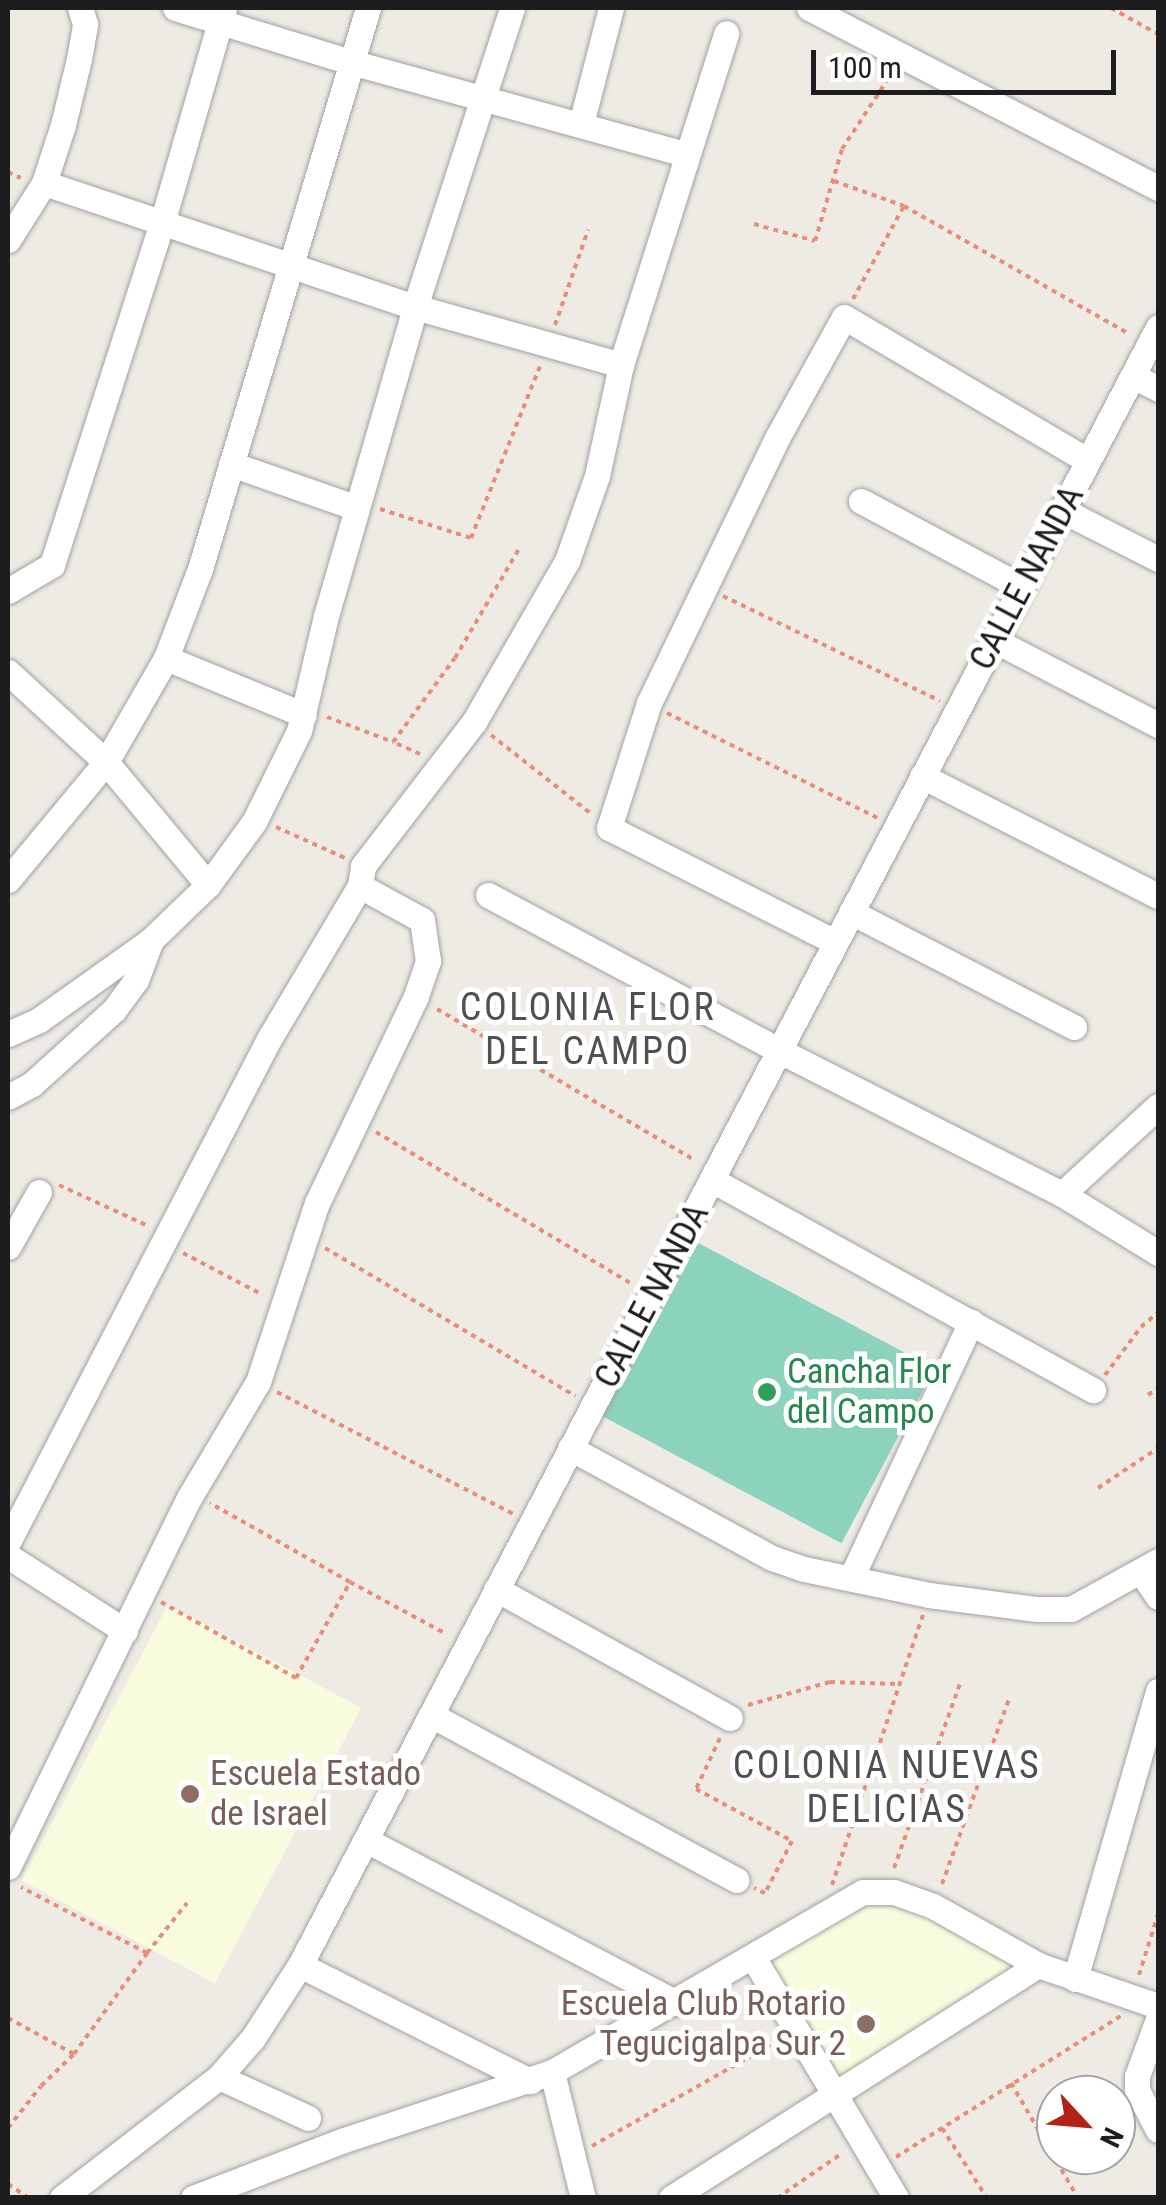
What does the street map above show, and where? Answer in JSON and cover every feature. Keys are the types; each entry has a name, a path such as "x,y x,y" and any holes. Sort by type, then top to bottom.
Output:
{"street":[{"path":"8,240 44,183 79,59 84,24 80,8"},
{"path":"175,8 223,13 351,62 686,154"},
{"path":"8,880 106,762 166,658 200,569 368,8"},
{"path":"8,1034 39,1020 151,940 208,885 256,818 305,713 326,616 415,307 512,8"},
{"path":"581,124 611,8"},
{"path":"809,8 1158,188"},
{"path":"8,591 52,565 162,223 223,13"},
{"path":"8,1542 269,1039 361,876 474,722 567,562 597,476 621,366 726,33"},
{"path":"44,183 415,307 621,366"},
{"path":"835,942 609,828 648,703 777,438 844,316 1088,461"},
{"name":"CALLE NANDA","path":"62,2198 219,2077 253,2038 300,1965 1154,336"},
{"path":"1133,376 1158,389"},
{"path":"231,464 358,505"},
{"path":"861,501 1022,587"},
{"path":"1062,510 1158,559"},
{"path":"994,640 1158,725"},
{"path":"166,658 305,713"},
{"path":"8,672 106,762 208,885"},
{"path":"922,776 1158,896"},
{"path":"8,1866 192,1493 258,1382 304,1236 416,996 428,961 422,920 361,876"},
{"path":"488,895 778,1050 1062,1194 1158,1254"},
{"path":"850,912 1074,1028"},
{"path":"8,1097 44,1074 114,1010 136,980 151,940"},
{"path":"1062,1194 1158,1106"},
{"path":"716,1177 1093,1390"},
{"path":"8,1247 39,1192"},
{"path":"851,1578 971,1322"},
{"path":"570,1448 772,1558 930,1595 1037,1609 1071,1609 1150,1566 1158,1597"},
{"path":"8,1556 125,1631"},
{"path":"496,1589 730,1718"},
{"path":"1075,1979 1158,1691"},
{"path":"433,1716 736,1880"},
{"path":"366,1840 677,2003"},
{"path":"194,2198 344,2140 541,2076 677,2003 863,1892 886,1891 934,1906 1038,1965 1148,2007 1137,2090 1158,2130"},
{"path":"752,1957 896,2198"},
{"path":"300,1965 541,2076 573,2156 583,2198"},
{"path":"671,2198 1038,1965"},
{"path":"219,2077 308,2118"}],"path":[{"path":"1111,8 1158,34"},
{"path":"754,224 815,241 842,149 881,96 901,54"},
{"path":"834,181 904,206 1154,336"},
{"path":"844,316 904,206"},
{"path":"358,505 471,538 548,344 588,230"},
{"path":"393,742 455,658 520,549"},
{"path":"703,587 958,709"},
{"path":"648,703 896,827"},
{"path":"305,713 393,742 441,763"},
{"path":"474,722 609,828"},
{"path":"256,818 361,876"},
{"path":"416,996 716,1177"},
{"path":"356,1120 652,1296"},
{"path":"39,1192 52,1182 168,1240 285,1306"},
{"path":"304,1236 592,1406"},
{"path":"1093,1390 1141,1327 1158,1312"},
{"path":"258,1382 530,1523"},
{"path":"1148,1395 1158,1388"},
{"path":"1098,1488 1158,1448"},
{"path":"192,1493 468,1646"},
{"path":"144,1592 296,1678 350,1582"},
{"path":"820,1918 930,1595"},
{"path":"736,1880 765,1893 792,1841 696,1788 730,1718 742,1707 775,1694 830,1682 900,1684"},
{"path":"886,1891 960,1684"},
{"path":"934,1906 1010,1696"},
{"path":"8,1880 147,1953"},
{"path":"8,2128 40,2086 74,2054 187,1903"},
{"path":"879,2168 1011,2083 1148,2007 1158,1914"},
{"path":"8,2018 74,2054"},
{"path":"573,2156 796,2030"},
{"path":"1011,2083 1078,2198"},
{"path":"942,2128 986,2198"},
{"path":"777,2198 862,2140"},
{"path":"8,2184 30,2198"}],"shaded area":[{"name":"Escuela Estado de Israel","path":"168,1605 361,1708 215,1983 22,1880"},
{"name":"Escuela Club Rotario Tegucigalpa Sur 2","path":"880,1899 928,1912 1022,1965 838,2082 763,1958 867,1901"}],"green space":[{"name":"Cancha Flor del Campo","path":"689,1238 934,1369 842,1543 596,1413"}],"place":[{"name":"Cancha Flor del Campo","path":"767,1392"},
{"name":"Escuela Estado de Israel","path":"190,1794"},
{"name":"Escuela Club Rotario Tegucigalpa Sur 2","path":"866,2024"}],"district":[{"name":"COLONIA FLOR DEL CAMPO","path":"588,1030"},
{"name":"COLONIA NUEVAS DELICIAS","path":"887,1788"}]}
